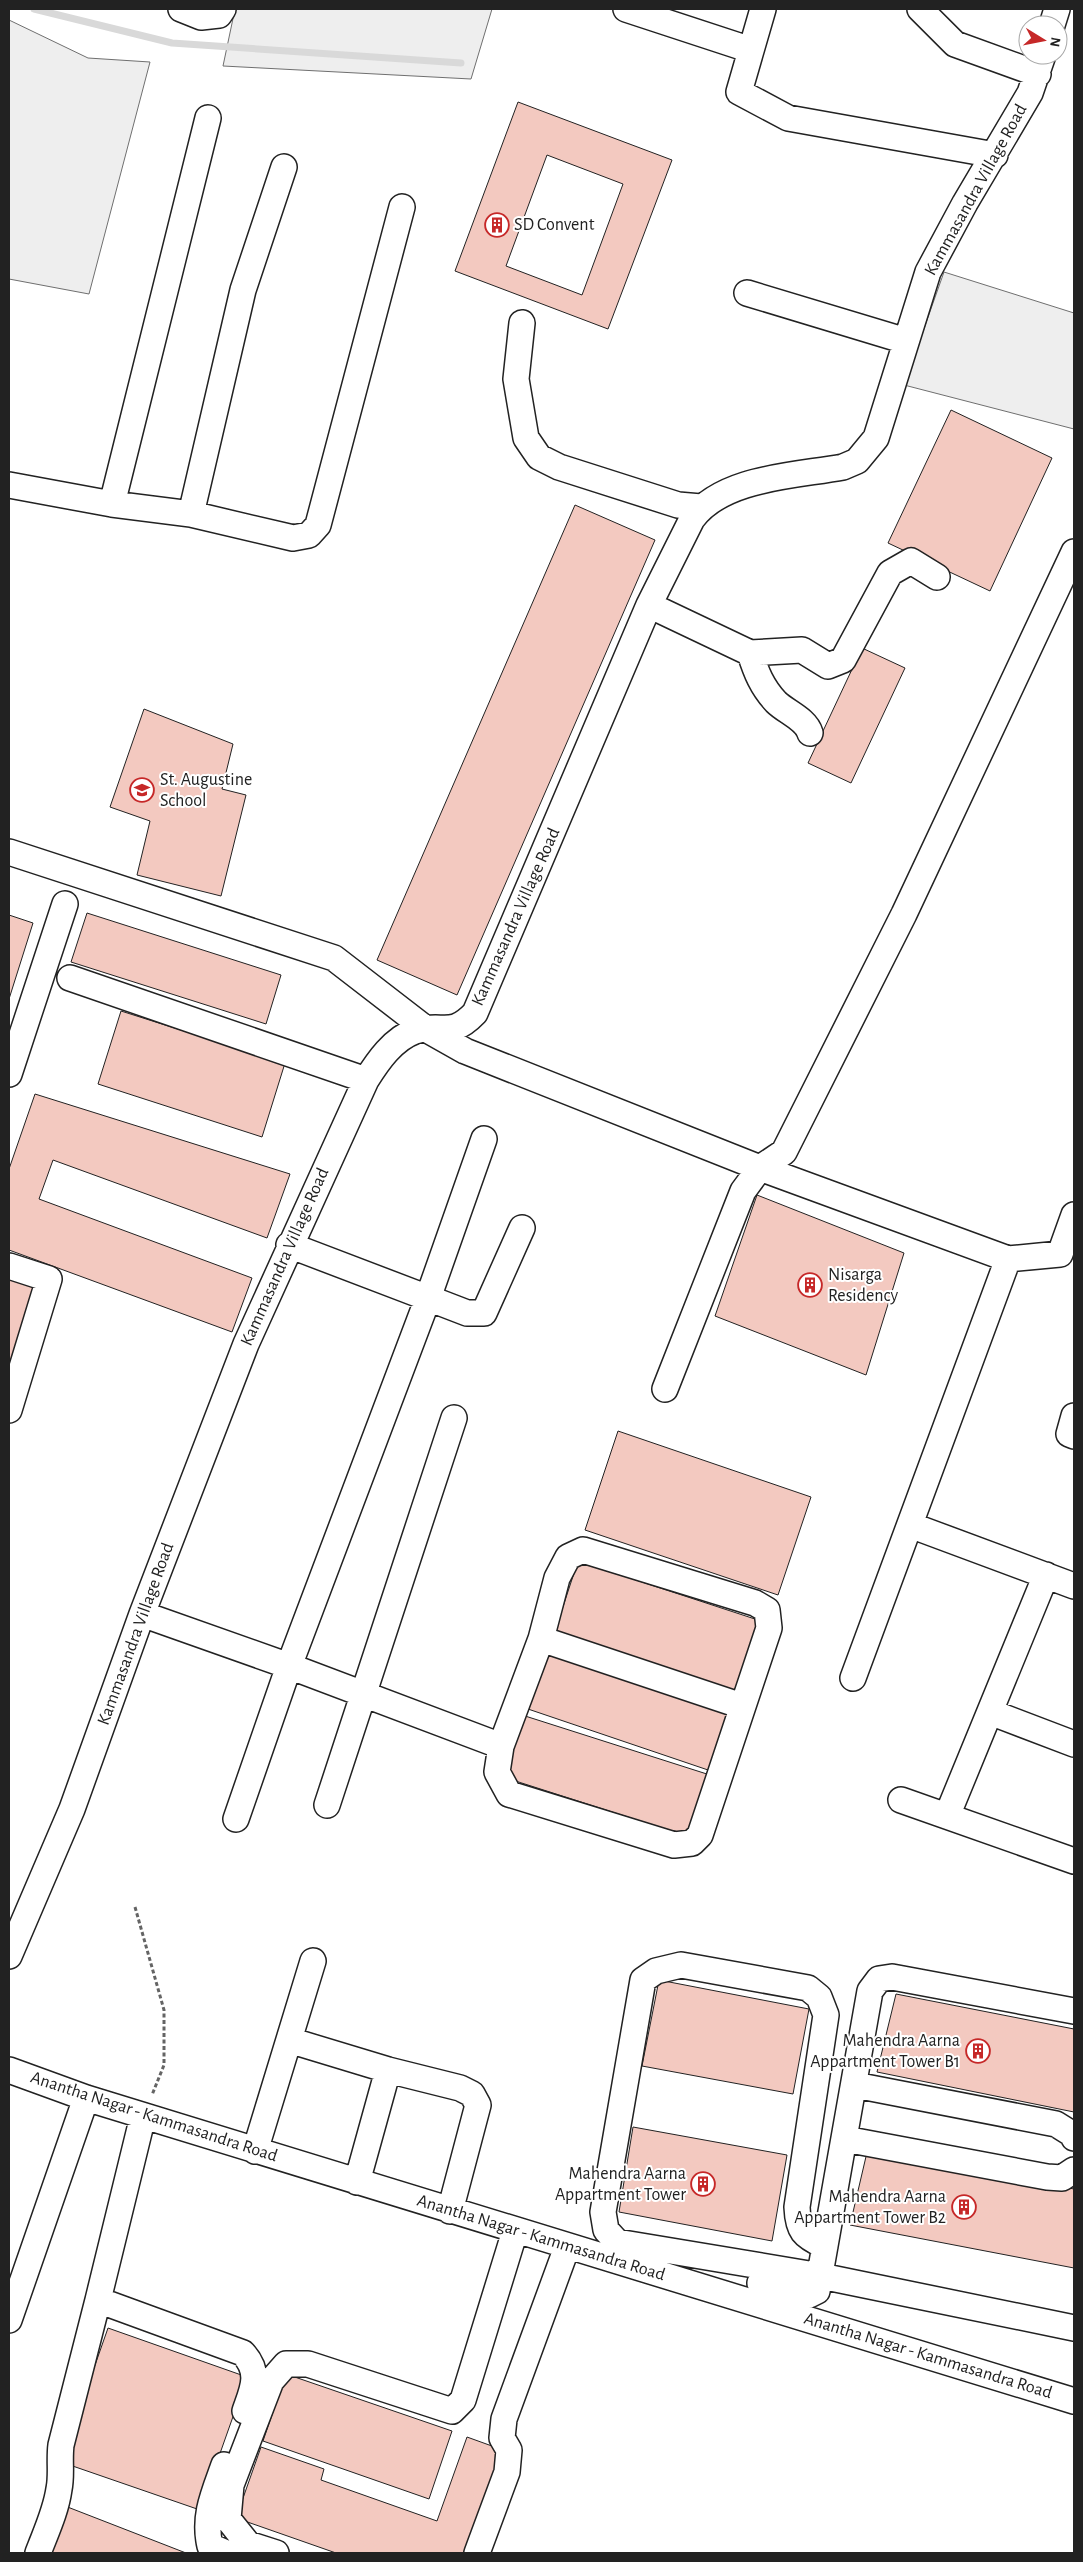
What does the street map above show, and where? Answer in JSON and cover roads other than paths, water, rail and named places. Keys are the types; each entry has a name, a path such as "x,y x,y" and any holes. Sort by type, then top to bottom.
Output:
{"street":[{"path":"181,9 201,16 219,15 224,9"},
{"path":"626,9 751,50"},
{"path":"763,9 738,92 788,118 995,155"},
{"path":"920,9 955,44 1018,60"},
{"name":"Kammasandra Village Road","path":"9,1956 72,1809 142,1614 246,1344 289,1245 366,1080 379,1060 394,1045 414,1032 426,1029 456,1028 464,1024 478,1006 649,605 692,519 701,507 715,497 742,485 843,467 857,461 872,447 880,429 924,280 934,258 1030,93 1040,65"},
{"path":"112,504 208,118"},
{"path":"191,514 243,290 284,167"},
{"path":"9,485 112,504 191,514 293,538 309,536 318,526 402,207"},
{"path":"746,293 906,341"},
{"path":"522,323 516,379 526,438 539,457 559,467 678,505 701,507"},
{"path":"666,1390 743,1191 760,1168 784,1152 904,914 1074,552"},
{"path":"649,605 750,653 802,650 828,666 842,660 890,573 911,561 937,577"},
{"path":"750,653 760,683 777,703 797,719 808,724 810,733"},
{"path":"9,852 334,958 426,1029 465,1050 760,1168 1008,1259 1060,1254 1074,1215"},
{"path":"9,1074 65,904"},
{"path":"70,978 366,1080"},
{"path":"236,1819 289,1666 428,1298 484,1139"},
{"path":"289,1245 467,1313 484,1313 522,1228"},
{"path":"853,1678 1008,1259"},
{"path":"9,1266 49,1279 9,1410"},
{"path":"1074,1416 1069,1434 1074,1436"},
{"path":"327,1805 454,1418"},
{"path":"910,1525 1074,1586"},
{"path":"583,1550 755,1603 767,1610 768,1628 700,1835 692,1843 674,1845 509,1794 497,1772 501,1746 541,1639 558,1578 568,1557 583,1550"},
{"path":"947,1816 1046,1576"},
{"path":"142,1614 289,1666 501,1746"},
{"path":"541,1639 742,1706"},
{"path":"990,1712 1074,1744"},
{"path":"902,1800 1074,1861"},
{"path":"255,2151 312,1961"},
{"path":"825,2246 810,2239 798,2226 796,2207 826,2015 819,1997 808,1988 681,1965 656,1971 643,1980 603,2212 606,2230 617,2242 821,2276 1074,2328"},
{"path":"736,2298 746,2282 783,2287 809,2294 817,2291 870,1991 879,1979 892,1977 1074,2011"},
{"path":"289,2040 388,2070 460,2088 472,2094 478,2105 450,2211"},
{"name":"Anantha Nagar - Kammasandra Road","path":"9,2070 86,2098 255,2151 1074,2401"},
{"path":"357,2182 388,2070"},
{"path":"854,2085 1056,2124 1072,2134 1074,2138"},
{"path":"9,2320 86,2098"},
{"path":"38,2553 56,2506 60,2487 58,2462 61,2445 143,2116"},
{"path":"844,2139 1047,2177 1062,2178 1074,2170"},
{"path":"276,2553 248,2544 228,2519 231,2485 271,2381 286,2364 308,2364 452,2411 463,2400 515,2231"},
{"path":"477,2553 507,2472 509,2450 502,2438 504,2418 568,2247"},
{"path":"98,2300 243,2353 253,2364 254,2386 208,2509 206,2530 215,2551"}],"waterway":[{"path":"34,9 172,43 461,63"}],"place":[{"name":"SD Convent","path":"497,225"},
{"name":"St. Augustine School","path":"142,790"},
{"name":"Nisarga Residency","path":"810,1285"},
{"name":"Mahendra Aarna Appartment Tower B1","path":"978,2051"},
{"name":"Mahendra Aarna Appartment Tower","path":"703,2184"},
{"name":"Mahendra Aarna Appartment Tower B2","path":"964,2207"}]}
